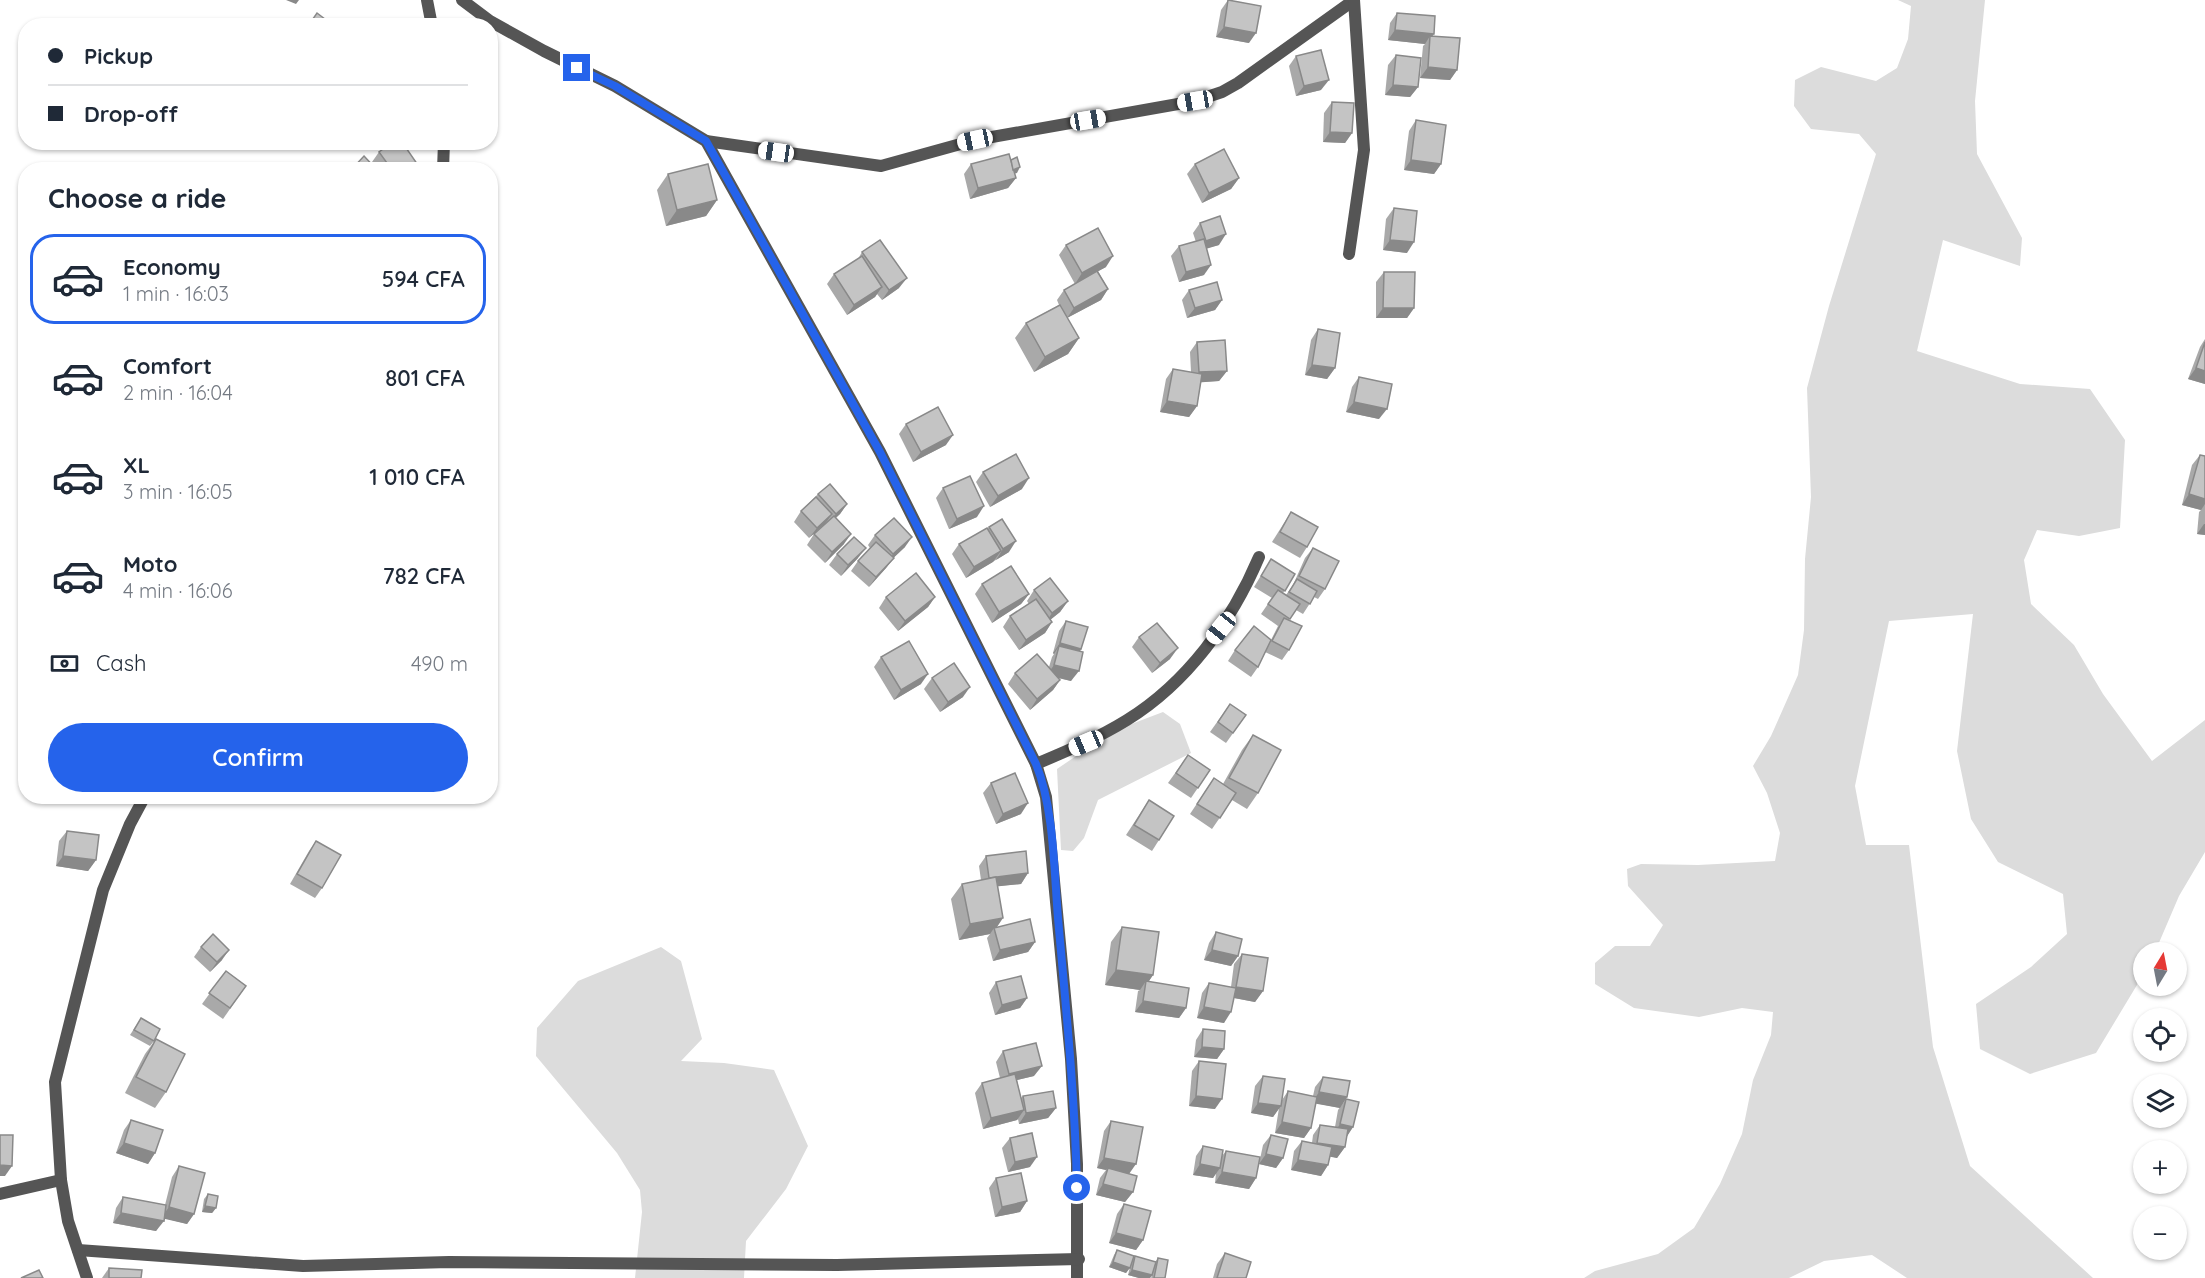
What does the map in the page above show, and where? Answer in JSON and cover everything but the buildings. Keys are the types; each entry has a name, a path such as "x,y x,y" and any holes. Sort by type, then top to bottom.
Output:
{"street":[{"path":"427,0 430,18"},
{"path":"462,0 486,18"},
{"path":"498,25 615,86 706,141 881,166 975,140 1195,101 1222,93 1354,0"},
{"path":"1349,254 1364,150 1354,0"},
{"path":"706,141 880,452 1036,764 1046,797 1071,1059 1079,1259 1077,1278"},
{"path":"1036,764 1086,743 1151,703 1206,648 1221,628 1245,590 1259,557"},
{"path":"87,1278 68,1221 61,1180 55,1082 103,890 130,824 141,804"},
{"path":"0,1194 61,1180"},
{"path":"78,1250 303,1266 450,1262 837,1265 1079,1259"}],"shaded area":[{"path":"1898,0 1985,0 1975,101 1977,154 2022,238 2020,266 1943,240 1917,351 2020,384 2090,389 2125,440 2120,528 2079,536 2037,530 2024,560 2031,604 2074,645 2103,694 2152,761 2205,720 2205,852 2179,896 2159,942 2133,942 2133,992 2096,1053 2030,1074 1980,1049 1976,1004 2031,967 2067,934 2063,894 1998,862 1971,819 1957,751 1973,614 1889,621 1855,786 1866,845 1909,845 1933,1047 1970,1166 2093,1278 1907,1278 1872,1255 1824,1261 1789,1278 1584,1278 1595,1271 1658,1254 1694,1228 1720,1184 1742,1134 1753,1080 1771,1035 1773,1012 1742,1008 1699,1017 1634,1008 1595,984 1595,963 1615,946 1650,946 1663,925 1628,886 1627,869 1641,864 1698,865 1775,861 1780,833 1767,793 1753,766 1771,736 1798,675 1804,630 1805,559 1811,497 1807,388 1829,306 1876,154 1859,134 1811,129 1794,106 1795,80 1821,67 1876,81 1897,68 1908,39 1911,6"},
{"path":"1163,712 1180,724 1191,753 1098,800 1084,838 1073,851 1061,850 1057,769 1113,731"},
{"path":"661,947 681,961 702,1039 681,1061 724,1063 774,1070 808,1146 786,1189 746,1241 744,1278 635,1278 642,1212 640,1190 617,1153 536,1056 537,1028 578,981"}],"route":[{"path":"577,68 615,86 706,141 759,240 880,452 948,583 1036,764 1046,797 1056,900 1071,1059 1077,1188"}]}
